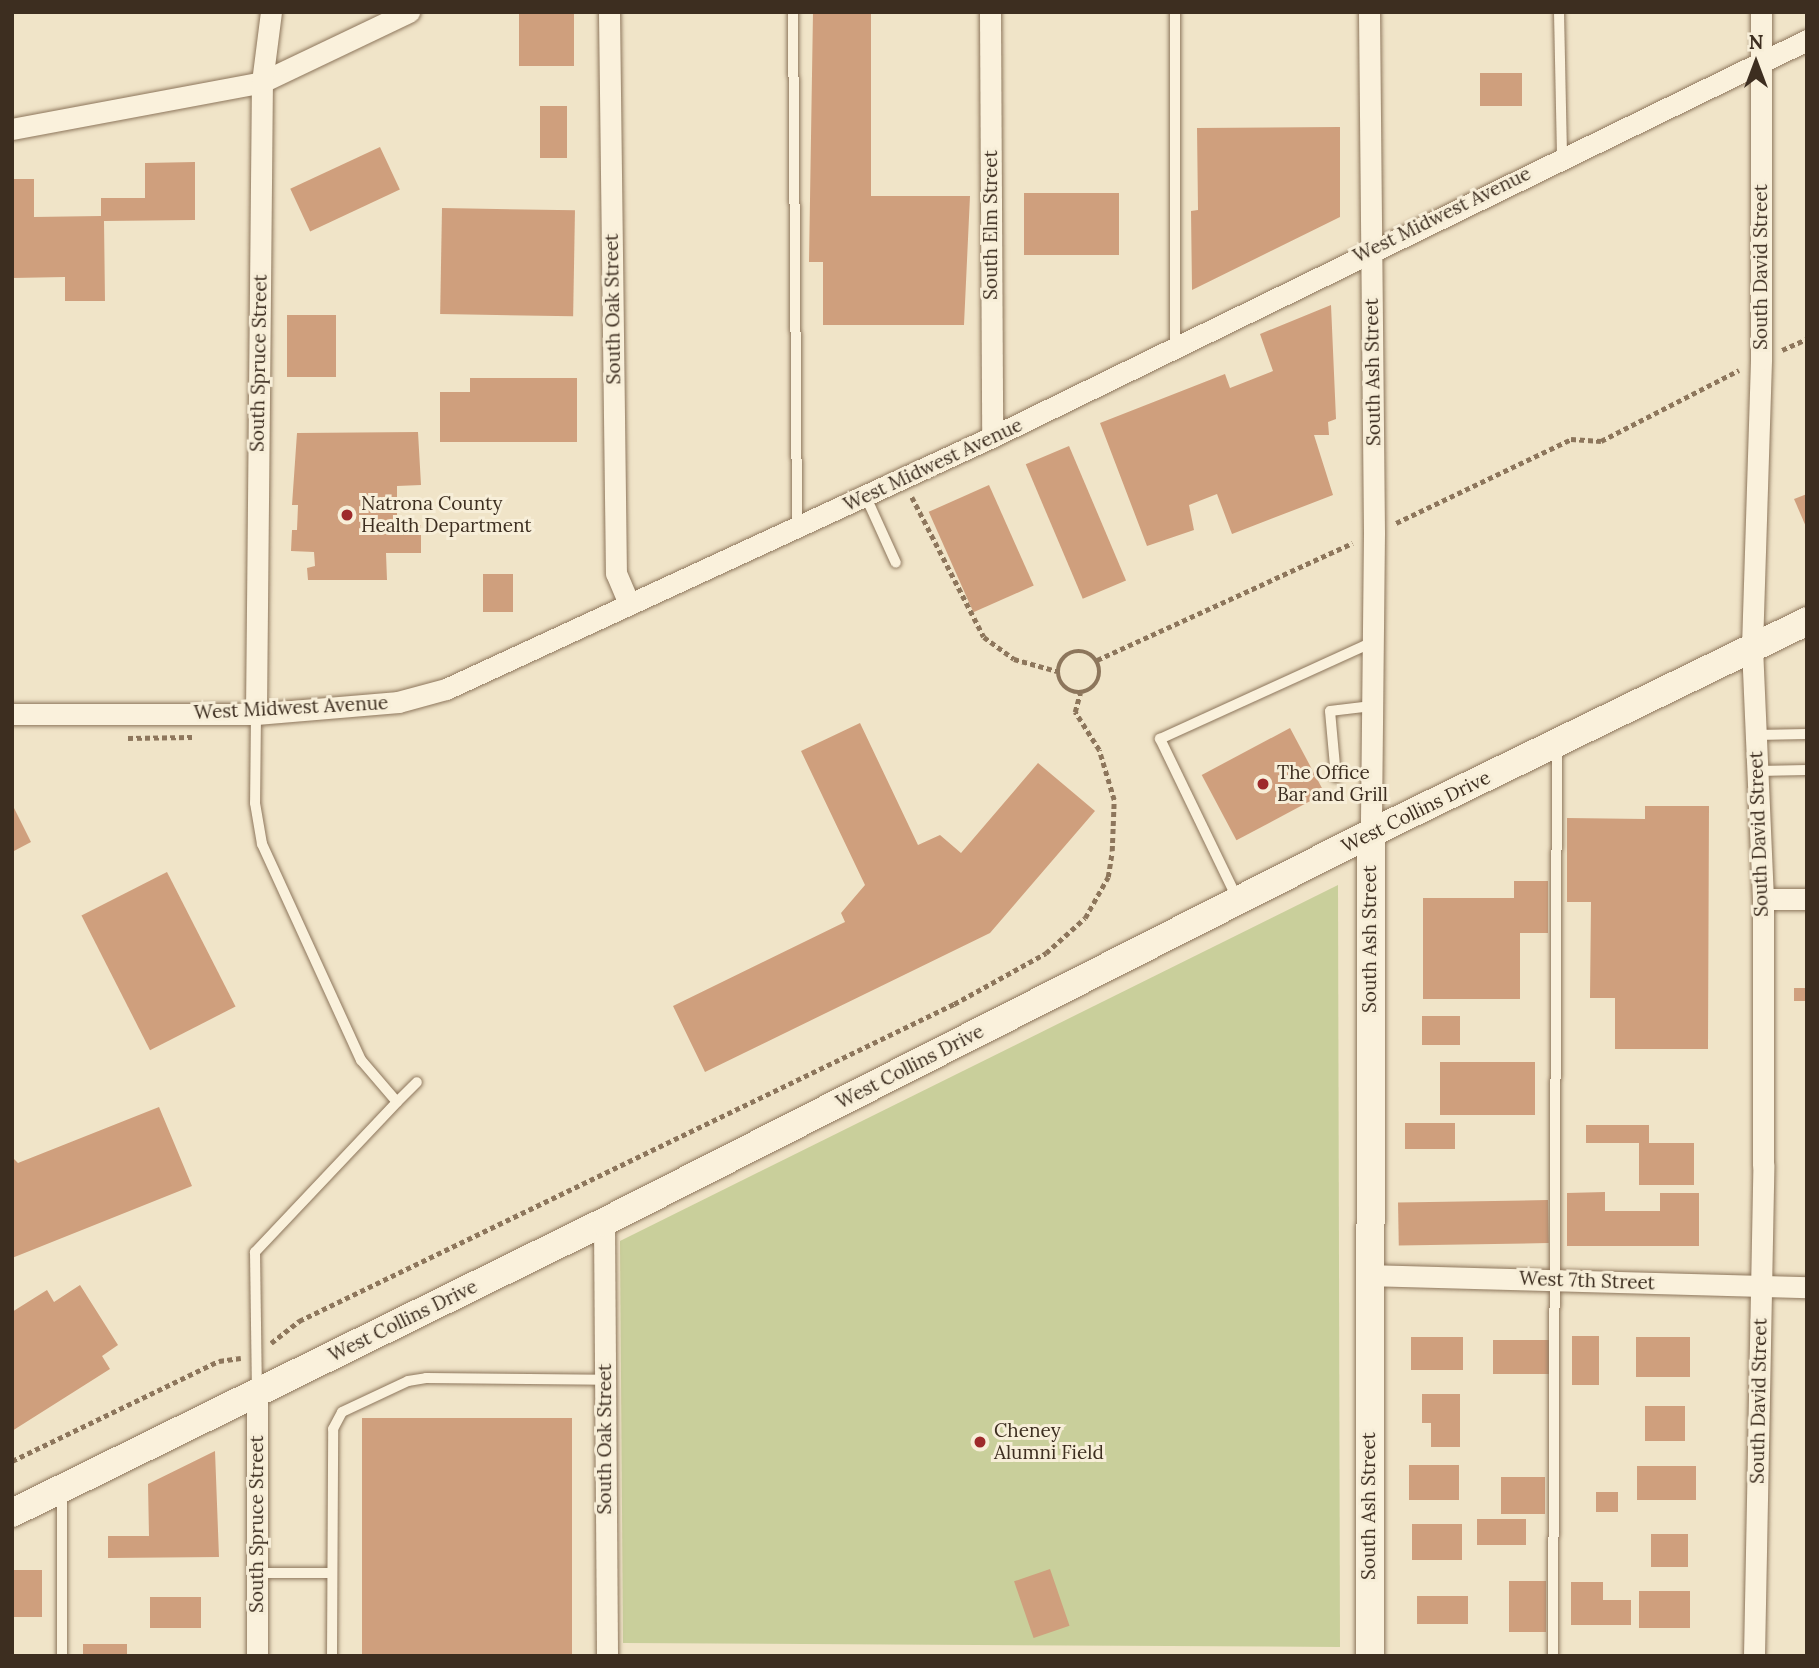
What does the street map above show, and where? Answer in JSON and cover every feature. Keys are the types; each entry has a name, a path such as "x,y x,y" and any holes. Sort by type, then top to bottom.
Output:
{"main road":[{"name":"West Collins Drive","path":"12,1513 604,1222 1371,833 1807,621"},
{"name":"South Ash Street","path":"1370,1656 1367,1275 1371,833"}],"street":[{"name":"South Spruce Street","path":"256,714 262,82 271,12"},
{"path":"12,129 262,82 409,12"},
{"name":"South Oak Street","path":"609,12 616,573 629,603"},
{"name":"South Elm Street","path":"990,12 992,438"},
{"name":"South Ash Street","path":"1369,12 1374,533 1371,833"},
{"name":"South David Street","path":"1754,1656 1762,1287 1763,899 1752,647 1761,359 1761,12"},
{"name":"West Midwest Avenue","path":"12,714 256,714 371,705 446,689 629,603 797,530 992,438 1371,248 1807,40"},
{"path":"1763,899 1807,899"},
{"name":"South Oak Street","path":"604,1222 607,1656"},
{"name":"West 7th Street","path":"1367,1275 1807,1287"},
{"name":"South Spruce Street","path":"257,1392 257,1656"}],"lane":[{"path":"793,12 797,530"},
{"path":"1175,12 1175,346"},
{"path":"1559,12 1562,158"},
{"path":"866,497 896,563"},
{"path":"1238,901 1160,739 1373,642"},
{"path":"1336,777 1330,711 1372,706"},
{"path":"256,714 255,803 262,844 361,1060 397,1102"},
{"path":"1756,735 1807,734"},
{"path":"1553,1656 1557,744"},
{"path":"1758,771 1807,770"},
{"path":"257,1392 255,1252 417,1082"},
{"path":"332,1656 332,1429 342,1412 408,1381 605,1380"},
{"path":"62,1488 62,1656"},
{"path":"257,1573 332,1573"}],"path":[{"path":"1097,660 1571,439 1601,441 1761,359 1807,339"},
{"path":"913,500 984,638 1014,659 1057,671 1066,689 1080,693"},
{"path":"1057,671 1062,659 1073,651 1086,652 1097,660"},
{"path":"12,1461 219,1361 256,1352 288,1334 299,1321 954,1004 1046,953 1084,918 1108,877 1114,800 1099,750 1075,712 1080,693 1098,681 1097,660"}],"green space":[{"name":"Cheney Alumni Field","path":"1338,885 1340,1647 623,1643 620,1241"}],"building":[{"path":"519,12 574,12 574,66 519,66"},
{"path":"813,12 871,12 871,196 970,196 964,325 823,325 823,262 809,262"},
{"path":"1480,73 1522,73 1522,106 1480,106"},
{"path":"540,106 567,106 567,158 540,158"},
{"path":"1340,127 1340,217 1192,290 1191,211 1198,210 1197,128"},
{"path":"380,147 400,190 310,231 290,189"},
{"path":"195,162 195,220 104,221 105,301 65,301 65,277 12,278 12,179 34,179 34,217 101,216 101,198 145,198 145,163"},
{"path":"1024,193 1119,193 1119,255 1024,255"},
{"path":"442,208 575,210 573,316 440,314"},
{"path":"1331,305 1336,419 1328,422 1329,435 1314,435 1333,495 1232,534 1217,494 1189,505 1194,530 1147,546 1100,423 1225,374 1230,388 1273,371 1260,334"},
{"path":"287,315 336,315 336,377 287,377"},
{"path":"470,378 577,378 577,442 440,442 440,392 470,392"},
{"name":"Natrona County Health Department","path":"418,432 421,485 397,486 397,526 421,525 421,553 386,553 387,580 308,580 307,568 315,566 314,552 291,551 292,530 297,530 298,505 292,505 297,433"},
{"path":"1069,446 1126,580 1083,599 1026,464"},
{"path":"989,485 1034,585 973,612 929,512"},
{"path":"1807,494 1807,529 1794,499"},
{"path":"483,574 513,574 513,612 483,612"},
{"path":"860,723 918,845 940,835 961,853 1038,763 1095,811 990,933 705,1072 673,1006 845,922 841,913 865,885 801,751"},
{"name":"The Office Bar and Grill","path":"1290,728 1325,793 1236,840 1202,775"},
{"path":"12,804 31,842 12,852"},
{"path":"1645,806 1709,806 1708,1049 1615,1049 1615,998 1590,998 1591,902 1567,902 1567,818 1645,819"},
{"path":"167,872 236,1007 150,1050 81,916"},
{"path":"1514,881 1548,881 1548,933 1520,933 1520,999 1423,999 1423,898 1514,898"},
{"path":"1794,988 1807,988 1807,1001 1794,1001"},
{"path":"1422,1016 1460,1016 1460,1045 1422,1045"},
{"path":"1440,1062 1535,1062 1535,1115 1440,1115"},
{"path":"159,1107 192,1186 12,1258 12,1157 18,1163"},
{"path":"1405,1123 1455,1123 1455,1149 1405,1149"},
{"path":"1586,1125 1649,1125 1649,1143 1694,1143 1694,1185 1639,1185 1639,1143 1586,1143"},
{"path":"1605,1192 1605,1211 1660,1211 1660,1193 1699,1193 1699,1246 1567,1246 1567,1193"},
{"path":"1548,1200 1549,1243 1399,1246 1398,1203"},
{"path":"80,1285 118,1345 102,1356 110,1369 12,1431 12,1312 47,1290 54,1302"},
{"path":"1572,1336 1599,1336 1599,1385 1572,1385"},
{"path":"1411,1337 1463,1337 1463,1370 1411,1370"},
{"path":"1636,1337 1690,1337 1690,1377 1636,1377"},
{"path":"1493,1340 1549,1340 1549,1374 1493,1374"},
{"path":"1422,1394 1460,1394 1460,1447 1431,1447 1431,1423 1422,1423"},
{"path":"1645,1406 1685,1406 1685,1441 1645,1441"},
{"path":"362,1418 572,1418 572,1656 362,1656"},
{"path":"215,1451 219,1557 108,1558 108,1536 149,1536 148,1484"},
{"path":"1409,1465 1459,1465 1459,1500 1409,1500"},
{"path":"1637,1466 1696,1466 1696,1500 1637,1500"},
{"path":"1501,1477 1545,1477 1545,1514 1501,1514"},
{"path":"1596,1492 1618,1492 1618,1512 1596,1512"},
{"path":"1477,1519 1526,1519 1526,1545 1477,1545"},
{"path":"1412,1524 1462,1524 1462,1560 1412,1560"},
{"path":"1651,1534 1688,1534 1688,1567 1651,1567"},
{"path":"1050,1569 1070,1626 1034,1638 1014,1581"},
{"path":"12,1570 42,1570 42,1617 12,1617"},
{"path":"1509,1581 1546,1581 1546,1632 1509,1632"},
{"path":"1571,1582 1603,1582 1603,1600 1631,1600 1631,1625 1571,1625"},
{"path":"1639,1591 1690,1591 1690,1628 1639,1628"},
{"path":"1417,1596 1468,1596 1468,1624 1417,1624"},
{"path":"150,1597 201,1597 201,1628 150,1628"},
{"path":"83,1644 127,1644 127,1656 83,1656"}],"place":[{"name":"Natrona County Health Department","path":"347,515"},
{"name":"The Office Bar and Grill","path":"1263,784"},
{"name":"Cheney Alumni Field","path":"980,1442"}]}
